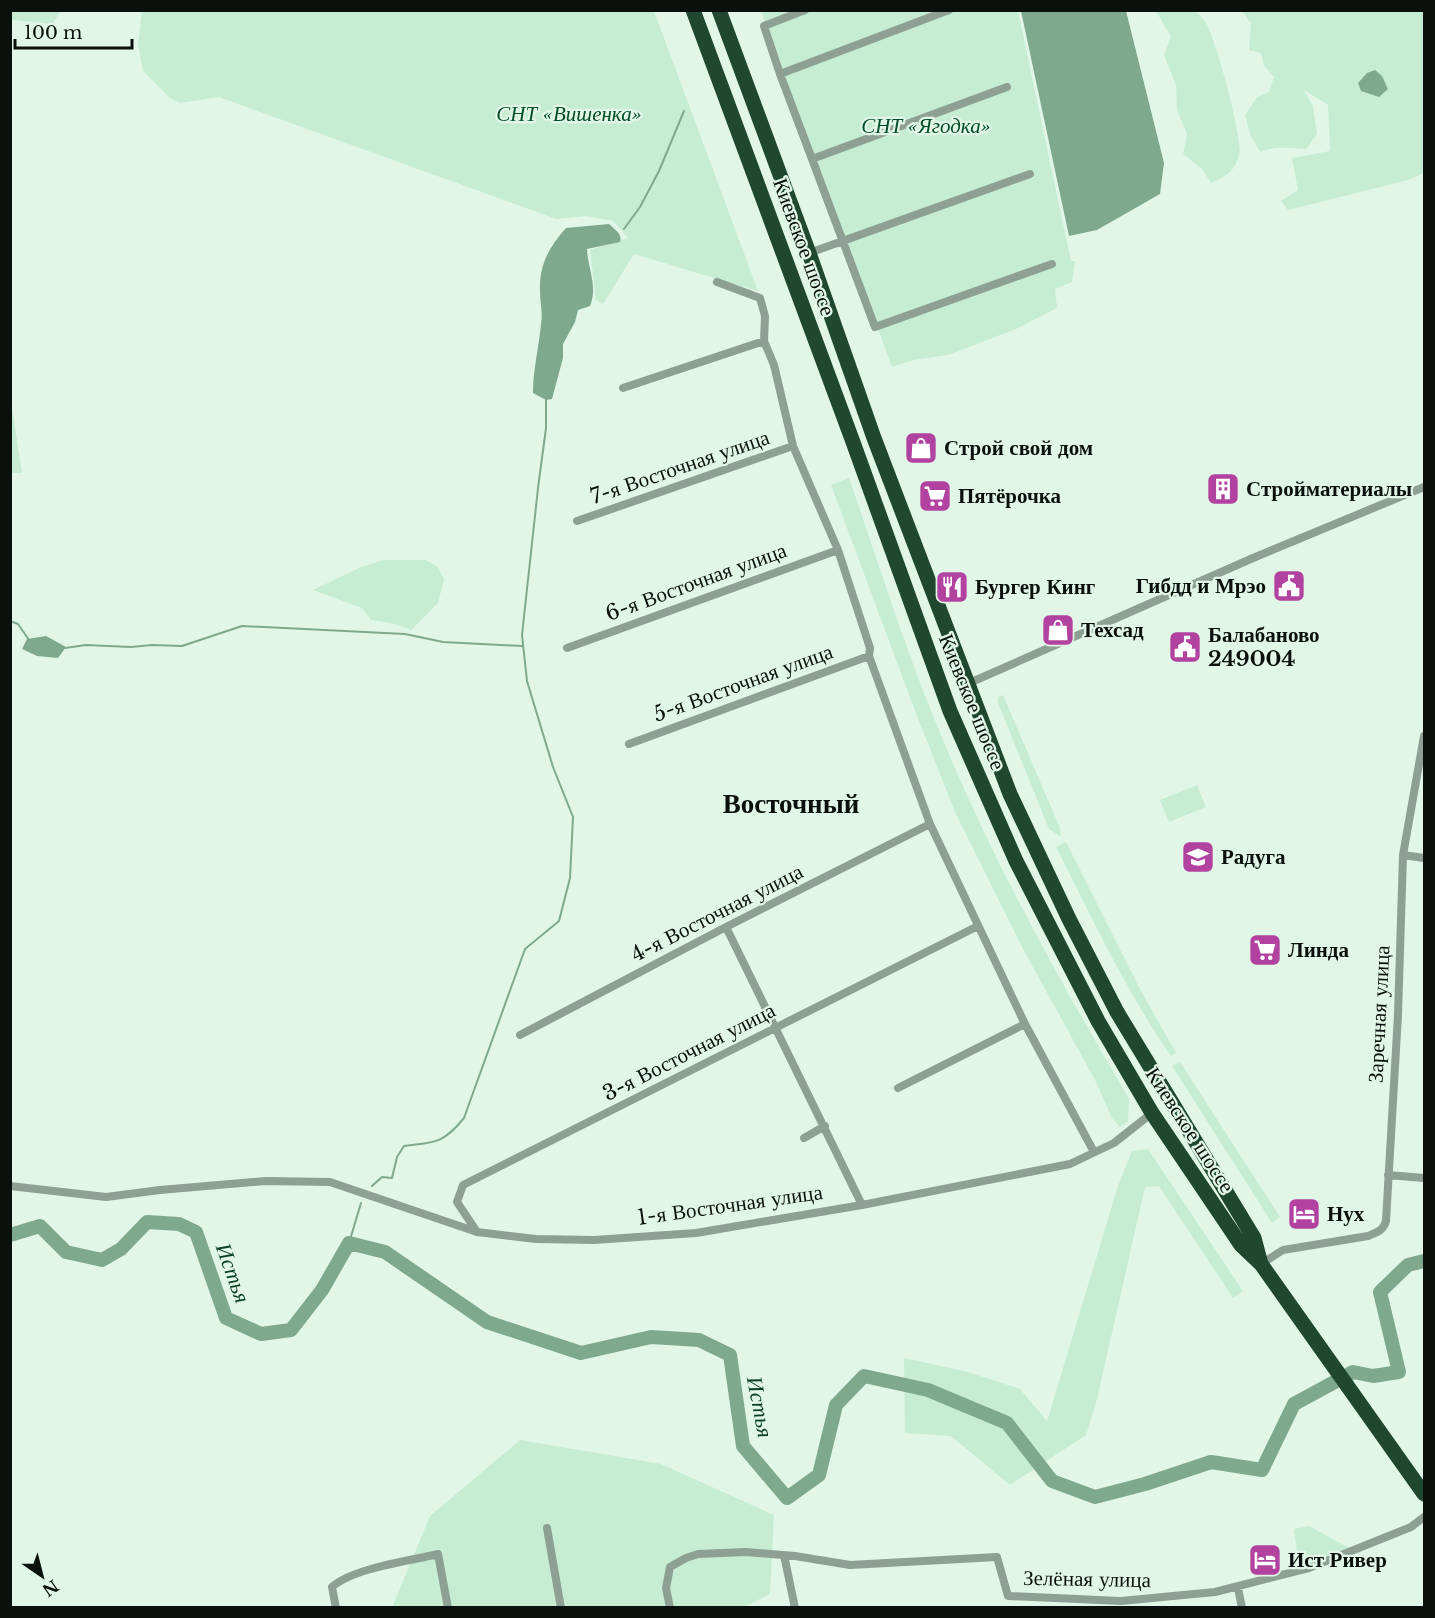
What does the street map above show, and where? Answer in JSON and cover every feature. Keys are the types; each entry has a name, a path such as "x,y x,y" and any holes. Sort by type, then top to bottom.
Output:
{"highway":[{"name":"Киевское шоссе","path":"693,10 950,711 1016,861 1098,1021 1152,1113 1241,1245 1261,1264 1425,1494"},
{"name":"Киевское шоссе","path":"719,10 809,253 874,438 1010,794 1035,850 1117,1012 1254,1238 1261,1264"},
{"path":"1016,861 1027,868 1033,865 1035,850"}],"street":[{"path":"805,10 764,26 874,327 1052,264"},
{"path":"780,74 949,10"},
{"path":"812,159 1007,87"},
{"path":"809,253 1030,174"},
{"path":"717,282 760,298 765,316 764,341 774,365 793,447 838,550 870,648 869,656 930,824 1025,1024 1094,1152"},
{"path":"622,388 764,341"},
{"name":"7-я Восточная улица","path":"578,521 793,447"},
{"path":"967,684 1253,558 1425,487"},
{"name":"6-я Восточная улица","path":"567,648 838,550"},
{"name":"5-я Восточная улица","path":"629,744 869,656"},
{"name":"Заречная улица","path":"1261,1264 1283,1250 1368,1236 1379,1232 1386,1221 1398,1015 1403,855 1425,736"},
{"name":"4-я Восточная улица","path":"520,1035 930,824"},
{"path":"1403,855 1425,858"},
{"name":"3-я Восточная улица","path":"477,1232 457,1202 463,1185 978,926"},
{"path":"726,927 862,1204"},
{"path":"898,1088 1025,1024"},
{"name":"1-я Восточная улица","path":"10,1186 106,1197 266,1181 330,1182 477,1232 537,1239 594,1240 685,1233 862,1204 1070,1164 1114,1143 1152,1113"},
{"path":"804,1137 825,1126"},
{"path":"1388,1175 1425,1178"},
{"name":"Зелёная улица","path":"784,1555 850,1565 997,1557 1008,1596 1121,1601 1182,1597 1238,1588 1309,1568 1411,1527 1425,1517"},
{"path":"547,1528 561,1608"},
{"path":"670,1608 666,1588 670,1567 698,1554 746,1552 784,1555 795,1608"},
{"path":"336,1608 332,1587 338,1581 360,1572 438,1554 448,1608"},
{"path":"1238,1588 1242,1608"}],"green space":[{"path":"10,11 60,11 53,24 11,20"},
{"name":"СНТ «Вишенка»","path":"142,11 654,11 758,291 634,254 603,304 596,300 590,250 628,238 613,221 587,216 556,219 219,97 180,103 170,98 143,71 138,44"},
{"name":"СНТ «Ягодка»","path":"761,11 1018,11 1071,261 1075,261 1072,282 1055,289 1057,308 1016,329 948,355 913,360 892,367"},
{"path":"1156,11 1195,11 1210,30 1228,88 1239,146 1239,155 1232,170 1211,183 1202,169 1183,154 1187,134 1177,110 1176,85 1164,55 1171,37"},
{"path":"1242,11 1424,11 1424,173 1408,180 1288,210 1281,201 1298,190 1292,158 1330,151 1328,105 1304,90 1313,106 1317,134 1306,149 1277,148 1260,152 1250,134 1245,115 1257,97 1269,92 1274,77 1264,66 1261,53 1249,50 1251,23"},
{"path":"11,401 22,473 11,473"},
{"path":"849,478 911,659 955,768 1024,912 1129,1099 1128,1122 1120,1127 1112,1118 1095,1080 1022,947 955,812 831,485"},
{"path":"383,560 426,560 438,567 444,579 438,603 411,630 395,624 371,620 362,608 313,590 359,568"},
{"path":"1003,695 1060,828 1061,837 1049,829 998,703 998,697"},
{"path":"1197,785 1206,807 1169,822 1160,800"},
{"path":"1066,842 1141,991 1176,1053 1171,1056 1124,980 1056,847"},
{"path":"1180,1062 1280,1217 1272,1223 1172,1066"},
{"path":"1148,1149 1243,1291 1233,1298 1159,1186 1145,1187 1097,1399 1086,1435 1010,1485 951,1436 905,1433 904,1358 968,1372 1020,1389 1047,1421 1118,1186 1132,1151"},
{"path":"520,1440 661,1464 774,1515 770,1594 744,1607 392,1608 430,1516"},
{"path":"1309,1526 1351,1549 1310,1565 1298,1560 1294,1529"}],"shaded area":[{"path":"1021,11 1126,11 1164,163 1160,194 1097,230 1069,236"},
{"path":"1375,70 1382,76 1388,89 1379,97 1361,91 1358,83 1367,73"},
{"path":"609,224 619,234 620,242 587,249 593,285 592,299 590,306 578,310 575,322 563,344 563,358 552,399 546,400 533,393 542,320 540,282 543,265 550,249 566,228"},
{"path":"46,636 66,647 58,658 37,656 22,649 27,639"}],"waterway":[{"path":"624,229 640,207 659,171 684,111"},
{"path":"372,1186 382,1177 392,1178 397,1157 404,1146 438,1140 450,1133 464,1118 525,949 559,921 570,878 573,817 553,767 527,681 522,635 546,428 546,399"},
{"path":"10,621 18,624 29,640"},
{"path":"65,648 86,645 182,646 242,626 405,634 443,642 522,646"},
{"path":"349,1243 361,1203"},
{"name":"Истья","path":"10,1235 40,1226 66,1252 102,1260 121,1249 147,1222 179,1224 196,1232 226,1318 261,1334 291,1330 322,1290 349,1243 385,1252 487,1322 581,1353 651,1337 699,1340 730,1355 743,1446 787,1498 819,1475 836,1405 864,1376 928,1390 1007,1423 1052,1481 1095,1497 1145,1484 1211,1462 1262,1470 1294,1404 1353,1372 1373,1376 1399,1372 1380,1292 1408,1265 1424,1261"}],"place":[{"name":"Строй свой дом","path":"921,448"},
{"name":"Стройматериалы","path":"1223,489"},
{"name":"Пятёрочка","path":"935,496"},
{"name":"Гибдд и Мрэо","path":"1289,586"},
{"name":"Бургер Кинг","path":"952,587"},
{"name":"Техсад","path":"1058,630"},
{"name":"Балабаново 249004","path":"1185,647"},
{"name":"Радуга","path":"1198,857"},
{"name":"Линда","path":"1265,950"},
{"name":"Нух","path":"1304,1214"},
{"name":"Ист Ривер","path":"1265,1560"}],"district":[{"name":"Восточный","path":"791,803"}]}
